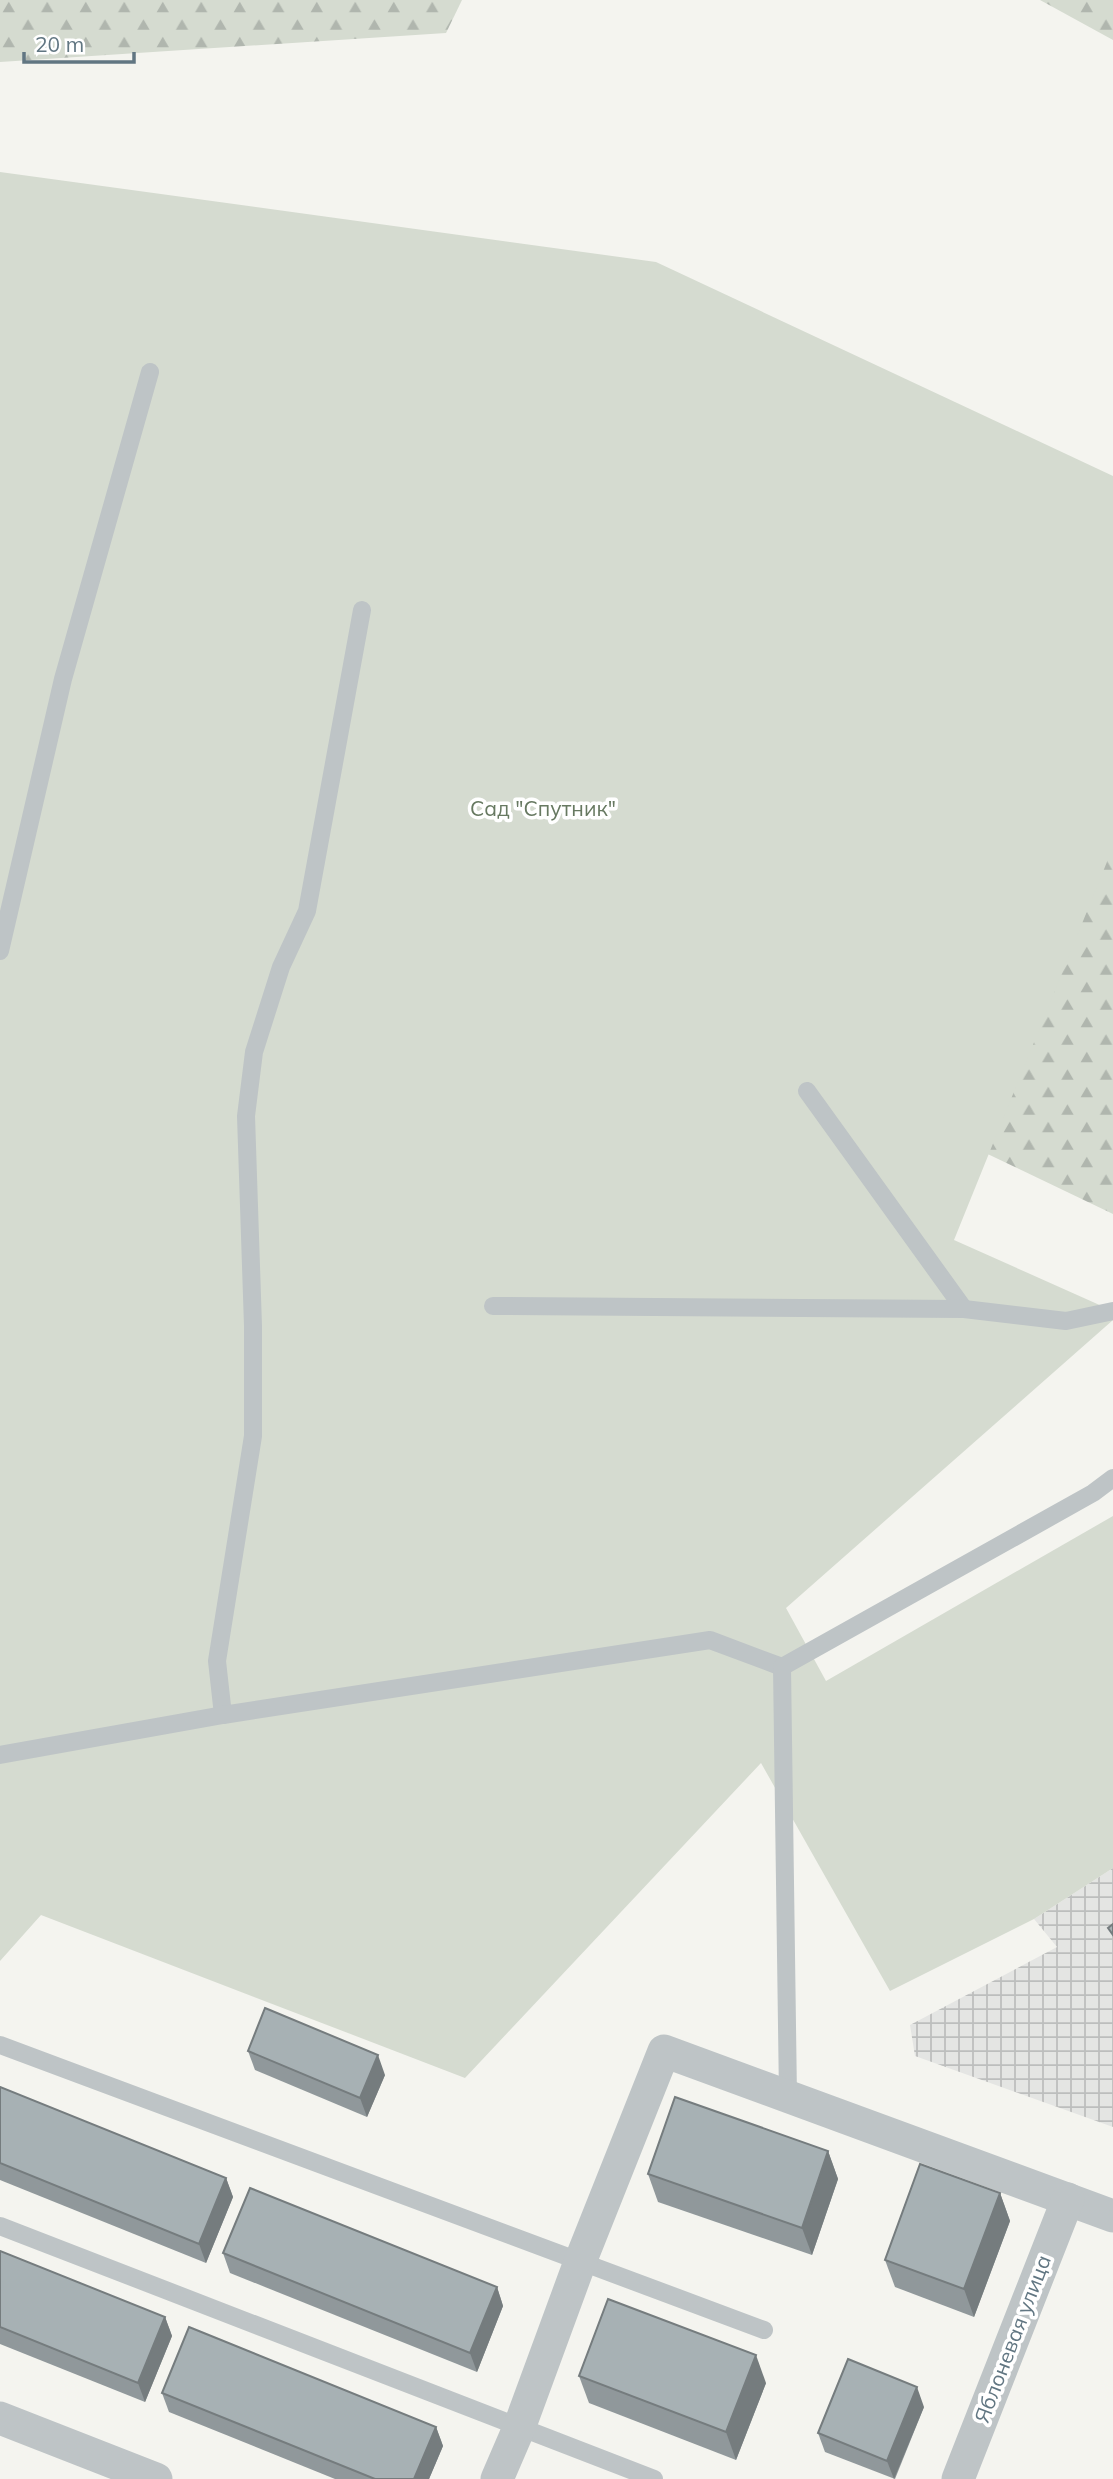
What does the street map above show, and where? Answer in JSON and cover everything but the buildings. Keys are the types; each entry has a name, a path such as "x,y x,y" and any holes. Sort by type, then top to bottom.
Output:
{"street":[{"path":"496,2479 519,2428 580,2262 664,2051 1113,2216"},
{"name":"Яблоневая улица","path":"958,2479 1068,2199"},
{"path":"0,2418 156,2479"}],"lane":[{"path":"0,951 62,679 150,372"},
{"path":"223,1715 217,1661 253,1436 253,1326 246,1116 254,1052 281,967 307,911 362,610"},
{"path":"807,1091 964,1309"},
{"path":"494,1306 964,1309 1066,1321 1113,1311"},
{"path":"0,1755 223,1715 710,1640 782,1667 1081,1500 1113,1478"},
{"path":"782,1667 788,2097"},
{"path":"0,2045 764,2330"},
{"path":"0,2226 654,2479"}],"shaded area":[{"path":"1113,1868 1113,2127 915,2056 910,2025 1057,1947 1034,1919"}],"green space":[{"path":"0,0 462,0 446,33 0,62"},
{"path":"1040,0 1113,0 1113,40"},
{"name":"Сад \"Спутник\"","path":"0,172 656,262 1113,476 1113,847 954,1240 1113,1311 1113,1320 786,1608 826,1681 1113,1516 1113,1868 1034,1919 890,1991 761,1763 465,2078 41,1915 0,1961"},
{"path":"1113,829 1113,1214 973,1147"}]}
